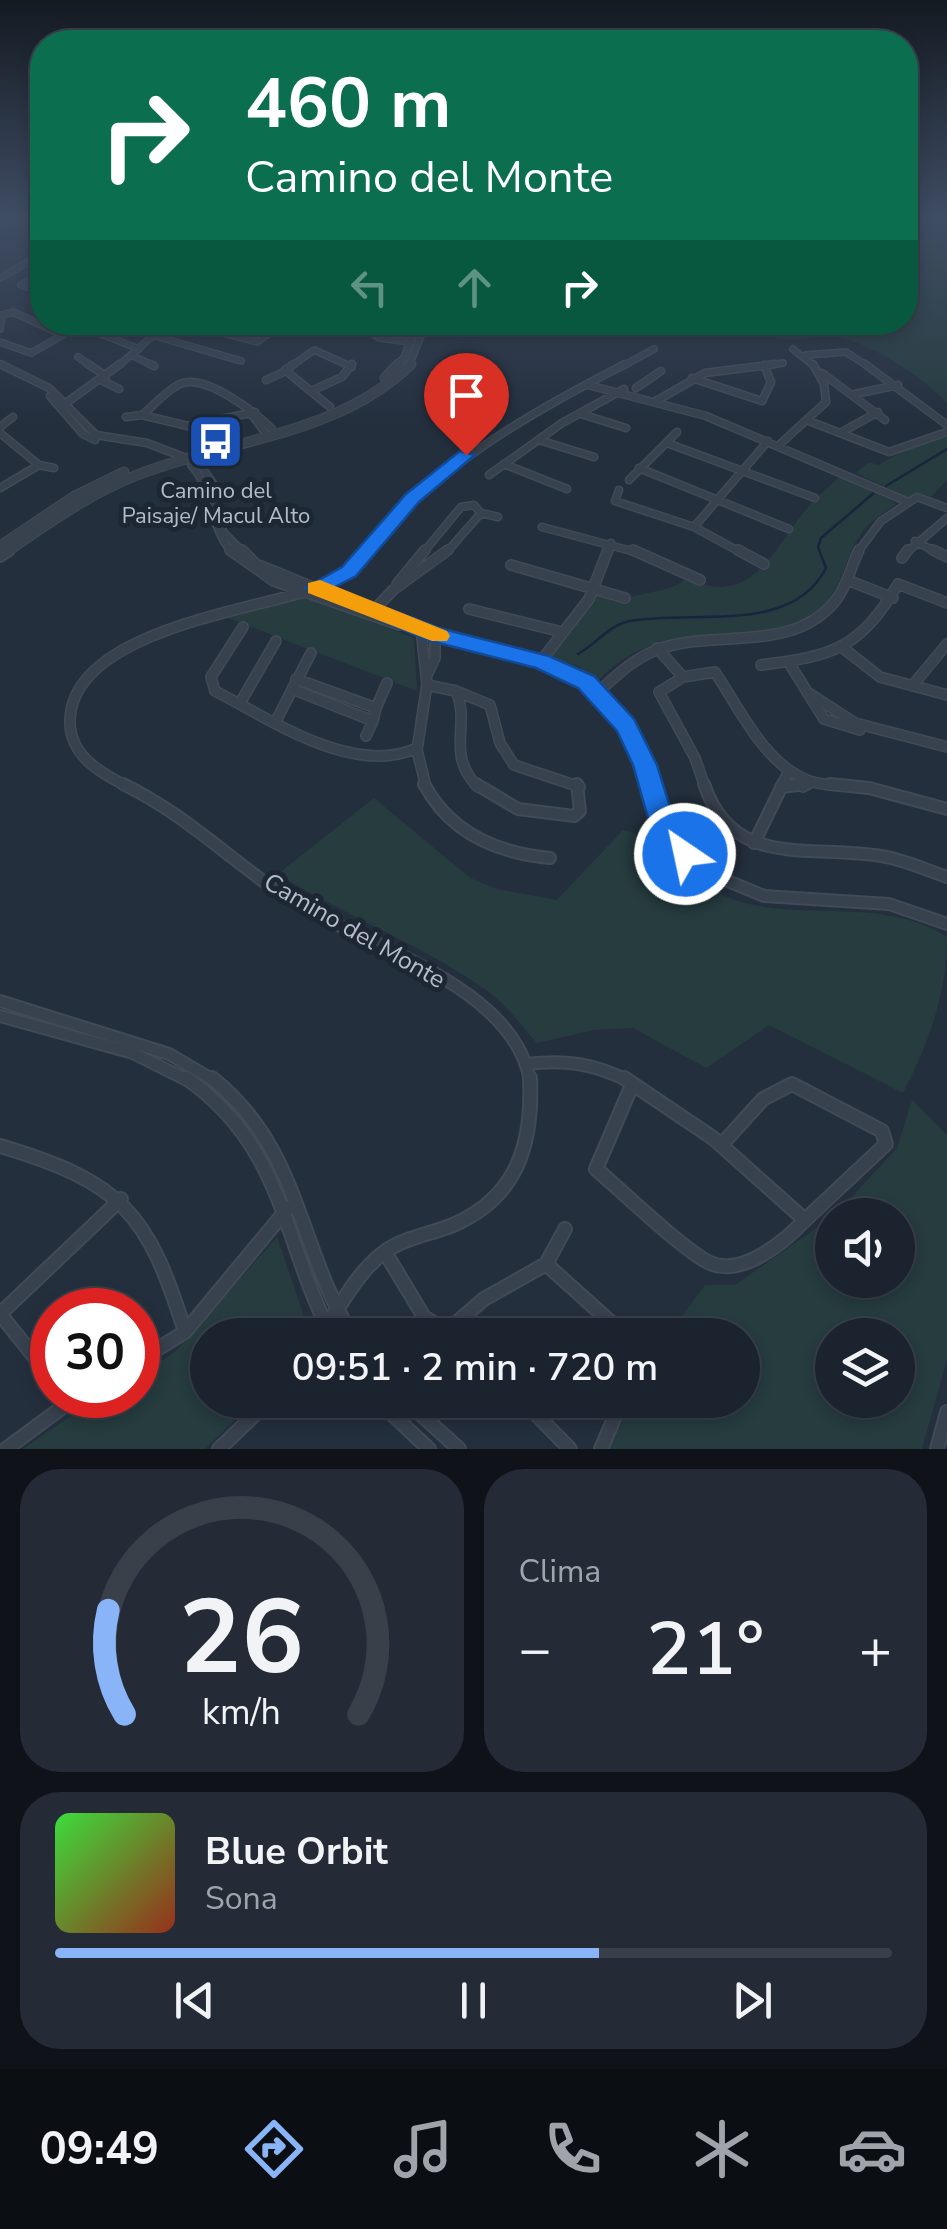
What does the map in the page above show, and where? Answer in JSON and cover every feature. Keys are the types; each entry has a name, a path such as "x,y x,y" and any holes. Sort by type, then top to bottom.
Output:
{"street":[{"path":"12,291 22,286 30,288"},
{"path":"4,302 1,308 6,313"},
{"path":"6,313 16,312 30,319"},
{"path":"0,328 6,313"},
{"path":"0,342 32,353 63,335"},
{"path":"108,335 139,349"},
{"path":"63,400 104,378 152,335 241,362"},
{"path":"172,335 183,343"},
{"path":"230,335 256,342 266,335"},
{"path":"373,335 412,340"},
{"path":"0,546 81,492 268,430 330,407 380,382 399,365 413,335"},
{"path":"0,556 86,499 181,456 278,432 374,394 412,362 421,335"},
{"path":"793,348 886,420"},
{"name":"Camino del Monte","path":"331,1318 358,1276 385,1252 410,1238 469,1217 504,1187 520,1162 530,1134 533,1104 527,1064 515,1039 488,1009 282,895 205,831 96,767 75,746 70,722 76,698 91,676 122,651 157,634 310,590 349,571 404,507 456,462 526,416 654,349"},
{"path":"266,380 314,350 354,366 311,390"},
{"path":"806,355 846,352 898,385 947,428 889,452 809,422"},
{"path":"131,355 154,366"},
{"path":"78,356 120,388"},
{"path":"656,401 692,378 720,369 783,363"},
{"path":"692,378 760,402 771,382 764,365"},
{"path":"0,366 46,393 88,437 181,456"},
{"path":"0,366 33,378 63,400 96,436 142,441 181,456 205,481 212,523 230,551 260,574 435,635 542,661 575,675 598,692 634,739 667,832 711,874 764,896 889,904 947,924"},
{"path":"489,474 581,414 661,371"},
{"path":"284,372 330,407"},
{"path":"779,446 826,402 822,373"},
{"path":"651,378 676,387"},
{"path":"142,416 144,409 186,382 251,409 268,430"},
{"path":"591,382 628,390 735,429 908,502"},
{"path":"825,385 838,383"},
{"path":"855,394 898,385"},
{"path":"126,418 142,416 188,426 251,409"},
{"path":"840,433 878,412"},
{"path":"581,414 626,428"},
{"path":"13,418 0,430 39,465 54,468"},
{"path":"629,480 677,432"},
{"path":"540,440 594,457"},
{"path":"694,527 717,496 768,442"},
{"path":"668,443 815,498"},
{"path":"504,464 567,490"},
{"path":"0,488 39,465"},
{"path":"638,468 717,496 790,529"},
{"path":"620,490 616,501 694,527 764,564"},
{"path":"372,612 476,493"},
{"path":"598,692 632,662 657,648 689,640 787,631 829,608 851,580 867,535 908,502 922,496 947,508"},
{"path":"466,505 477,506 481,513 498,518"},
{"path":"393,590 440,559 481,513"},
{"path":"902,558 916,541 947,518"},
{"path":"542,527 611,542 700,580"},
{"path":"916,541 947,558"},
{"path":"542,661 582,609 611,542"},
{"path":"511,564 625,598"},
{"path":"851,580 893,596"},
{"path":"761,665 791,666 843,648 874,624 893,596 895,586 904,585 947,602"},
{"path":"470,609 562,632"},
{"path":"243,626 210,682 215,692 330,746 358,755 391,760 417,748"},
{"path":"421,630 426,680 417,748 426,789 455,824 498,849 550,858"},
{"path":"426,680 434,663 435,635"},
{"path":"240,703 276,641"},
{"path":"912,686 947,644"},
{"path":"657,648 684,677"},
{"path":"843,648 872,673 947,695"},
{"path":"277,718 311,653"},
{"path":"791,666 830,723 947,747"},
{"path":"947,810 869,788 810,782 789,771 768,751 717,674 684,677 662,689 660,696 695,758 713,811 728,828 754,843 785,850 883,856 947,877"},
{"path":"426,680 456,691 490,705 500,744 519,768 534,777 580,784 580,810 574,816 525,814 480,787 459,749 462,705 456,691"},
{"path":"366,736 387,683"},
{"path":"294,684 376,708"},
{"path":"294,684 373,720"},
{"path":"754,843 789,771"},
{"path":"781,787 802,788 810,782"},
{"path":"0,1000 56,1020 142,1040 196,1065 254,1120 298,1199 341,1318"},
{"path":"0,1016 134,1053 185,1076 242,1129 265,1164 285,1210 320,1318"},
{"path":"527,1064 558,1058 582,1060 632,1085 724,1142 805,1220"},
{"path":"632,1085 596,1169 710,1263 722,1267 786,1242 886,1144 882,1130 788,1084 744,1117 724,1142"},
{"path":"0,1146 79,1170 121,1199 160,1256 185,1332"},
{"path":"30,1351 0,1314 121,1199"},
{"path":"160,1347 185,1332 298,1199"},
{"path":"464,1318 484,1299 546,1264 565,1229"},
{"path":"385,1252 426,1318"},
{"path":"546,1264 606,1318"},
{"path":"6,1449 36,1418"},
{"path":"219,1449 251,1418"},
{"path":"396,1418 429,1449"},
{"path":"425,1418 459,1449"},
{"path":"540,1418 570,1449"},
{"path":"601,1449 614,1418"},
{"path":"936,1449 946,1422"}],"green space":[{"path":"918,285 947,285 947,403 901,365 860,344 833,337 770,335 918,335"},
{"path":"947,436 947,480 931,497 919,493 909,498 856,473 869,462 878,465 912,446"},
{"path":"843,474 896,504 864,529 829,600 808,617 756,634 677,639 650,646 624,659 598,681 578,666 549,656 597,593 619,603 673,587 687,577 709,586 745,581 772,556 812,503"},
{"path":"304,596 414,638 417,691 228,618"},
{"path":"374,798 470,878 497,889 557,900 623,830 652,843 705,885 738,901 791,910 897,917 947,937 944,978 935,1017 903,1093 769,1025 706,1068 633,1028 594,1030 537,1043 496,997 464,975 278,874"},
{"path":"912,1100 947,1135 947,1360 922,1449 608,1449 624,1418 760,1418 760,1318 681,1318 705,1285 735,1285 815,1229 815,1298 915,1298 915,1198 851,1198 897,1148"},
{"path":"277,1237 305,1318 205,1318"},
{"path":"190,1335 190,1418 237,1418 205,1449 23,1449 68,1418 160,1418 160,1362"}],"waterway":[{"path":"886,486 947,449"},
{"path":"578,654 616,626 630,621 738,616 789,603 810,589 826,568 818,547 821,538 875,492"}],"slow traffic":[{"path":"320,587 315,588 440,636"}],"place":[{"name":"Camino del Paisaje/ Macul Alto","path":"216,442"}],"route":[{"path":"466,455 413,498 349,571 315,588 435,635 542,661 586,682 611,705 634,739 654,805 663,825 685,854"}]}
